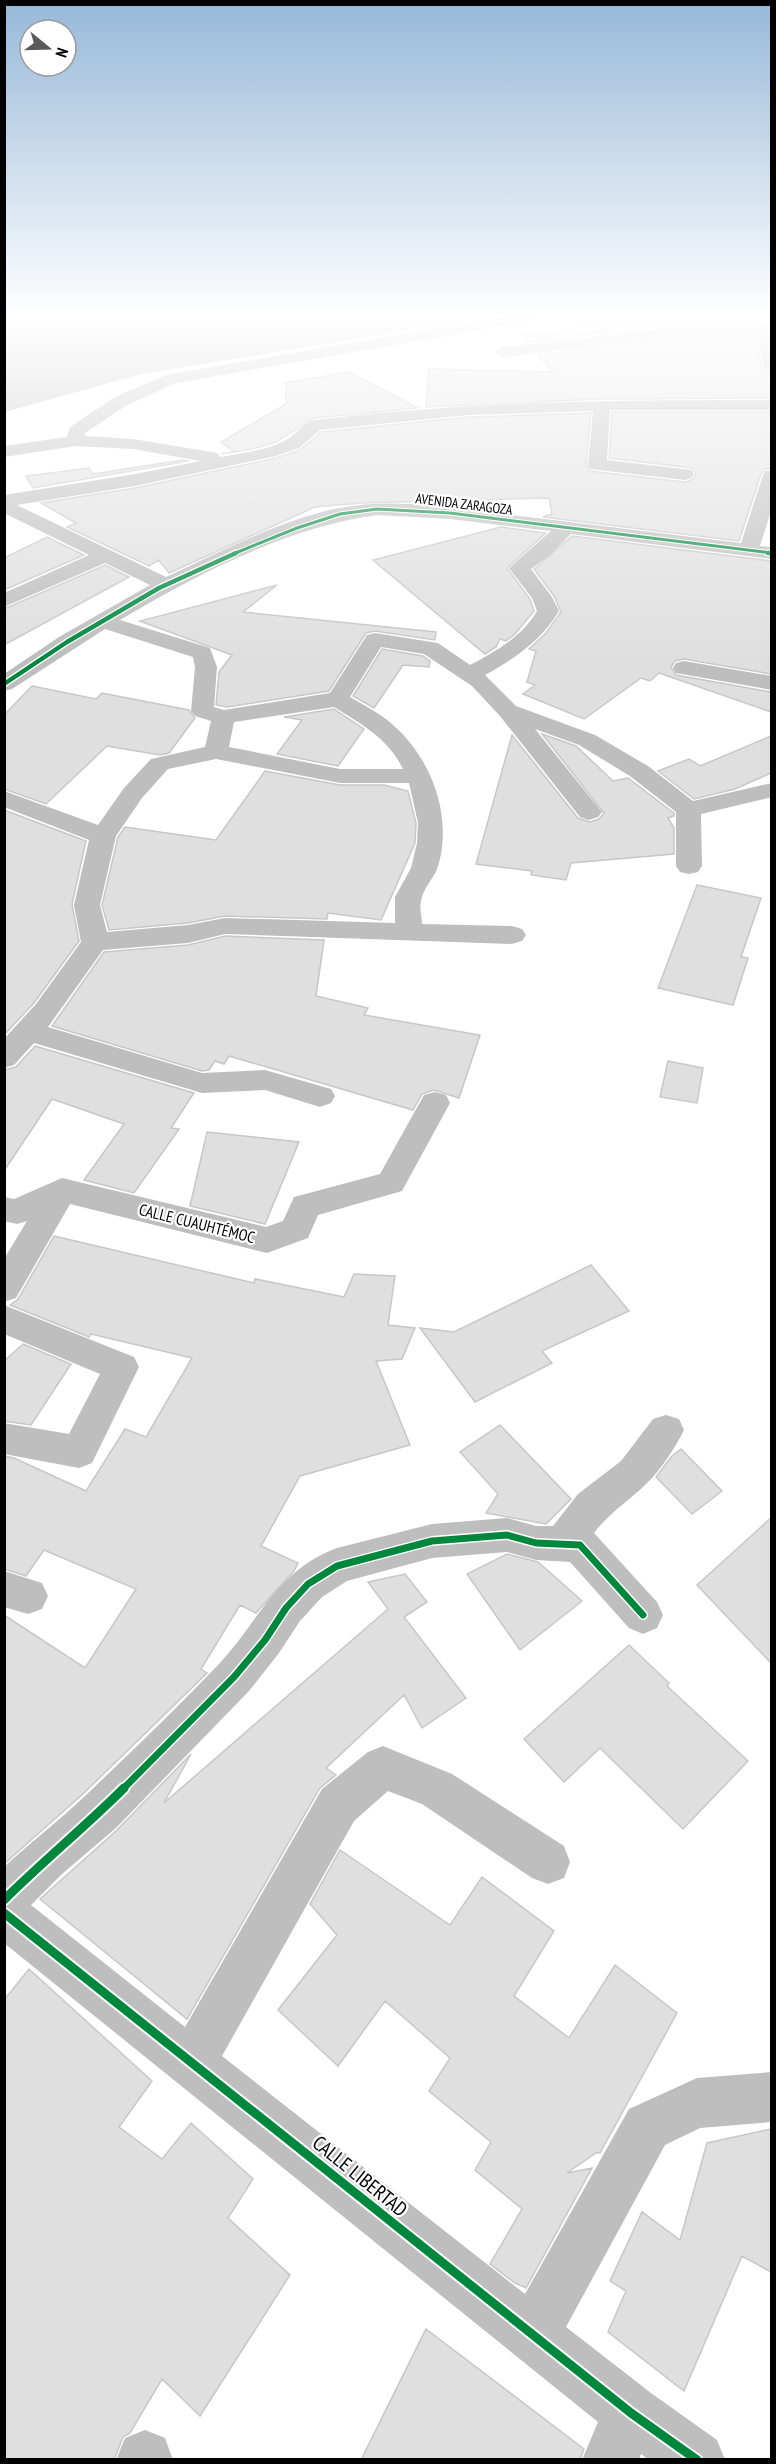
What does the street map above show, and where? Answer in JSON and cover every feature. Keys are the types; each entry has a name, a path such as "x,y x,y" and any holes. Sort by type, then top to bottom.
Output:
{"street":[{"path":"76,441 76,431 81,428"},
{"path":"4,503 135,480 276,451 292,444 312,428"},
{"path":"600,428 597,465 685,474"},
{"path":"4,452 76,441 133,444 230,460"},
{"path":"749,550 771,475"},
{"path":"4,503 105,556 167,585"},
{"name":"AVENIDA ZARAGOZA","path":"4,684 67,642 167,585 267,539 323,519 355,512 397,508 450,513 771,553"},
{"path":"470,674 518,645 543,621 548,611 542,597 519,568 544,550 565,528"},
{"path":"4,601 105,556"},
{"path":"103,621 202,653 207,662 201,701 203,711 223,717 338,699 348,707 369,717 403,750 418,776 430,808 430,838 425,866 407,899 410,928 406,933"},
{"path":"338,699 375,640 430,648 480,681 508,711 589,812"},
{"path":"684,668 771,683"},
{"path":"508,711 587,740 639,771 688,810"},
{"path":"216,752 223,717"},
{"path":"4,1058 46,1011 95,942 87,905 103,836 133,794 160,764 216,752 340,776 418,776"},
{"path":"688,810 771,790"},
{"path":"4,798 103,836"},
{"path":"688,810 689,866"},
{"path":"95,942 188,934 225,926 512,935"},
{"path":"28,1031 202,1083 265,1080 320,1096"},
{"name":"CALLE CUAUHTÉMOC","path":"62,1190 267,1240 296,1229 305,1206 391,1184 435,1102"},
{"path":"4,1209 17,1212 62,1190"},
{"path":"4,1289 62,1190"},
{"path":"4,1319 121,1368 79,1452 4,1438"},
{"path":"562,1544 592,1506 634,1472 666,1430"},
{"path":"4,1900 46,1858 100,1812 234,1677 265,1641 286,1608 308,1584 337,1566 432,1540 507,1536 536,1543 580,1545 643,1615"},
{"path":"192,2062 338,1805 383,1767 437,1789 548,1862"},
{"name":"CALLE LIBERTAD","path":"4,1913 532,2334 621,2436 698,2460"},
{"path":"532,2334 647,2127 697,2103 771,2097"}],"building":[{"path":"245,428 298,428 276,442 234,452 221,442"},
{"path":"360,428 590,428 586,465 590,471 685,482 694,479 696,473 692,468 609,458 611,428 771,428 771,468 765,469 761,474 739,541 543,517 552,514 549,498 361,503 315,507 169,573 159,560 149,566 67,527 76,523 41,503 135,488 276,458 300,450 321,432"},
{"path":"189,461 33,488 26,476 89,468 93,474"},
{"path":"501,527 546,533 507,568 530,599 534,611 515,634 506,641 500,639 496,647 485,654 373,560"},
{"path":"572,536 771,561 771,674 684,659 675,661 671,667 676,675 771,692 771,712 659,673 650,681 641,678 584,719 523,694 535,685 527,682 536,651 529,649 546,633 561,612 554,596 534,569"},
{"path":"47,537 84,555 4,590 4,558"},
{"path":"105,565 129,577 4,645 4,609"},
{"path":"277,585 243,612 436,632 435,640 375,631 366,633 329,691 227,707 216,705 219,672 232,655 140,621"},
{"path":"382,649 423,656 430,661 429,667 403,665 374,708 353,696"},
{"path":"32,686 96,699 102,693 189,710 195,718 169,753 160,755 107,746 46,804 4,789 4,715"},
{"path":"334,709 364,729 338,766 277,754 302,720 284,717"},
{"path":"542,734 576,746 613,781 628,778 674,813 674,816 668,818 674,828 674,854 571,863 566,880 531,875 532,871 476,864 512,735 578,818 590,822 599,819 604,813"},
{"path":"771,736 771,773 735,789 694,799 658,771 689,759 700,766"},
{"path":"265,771 340,785 384,785 408,791 416,823 415,843 381,920 328,913 327,919 225,916 188,923 109,930 102,905 118,837 125,827 216,840"},
{"path":"4,810 86,841 72,904 79,941 34,1003 4,1035"},
{"path":"697,885 761,898 741,957 748,958 733,1005 658,988"},
{"path":"225,936 324,940 316,996 368,1008 364,1015 480,1035 459,1098 434,1090 422,1094 413,1110 229,1056 224,1064 215,1061 209,1070 202,1071 52,1026 104,952 188,945"},
{"path":"35,1046 194,1093 171,1128 179,1129 134,1193 84,1180 124,1124 52,1099 4,1171 4,1070 16,1067"},
{"path":"668,1061 703,1068 697,1103 660,1097"},
{"path":"207,1132 299,1142 265,1224 190,1206"},
{"path":"54,1236 254,1283 255,1279 344,1297 354,1274 395,1276 388,1325 415,1328 402,1359 376,1361 410,1445 300,1476 261,1546 298,1563 294,1571 256,1613 240,1605 201,1669 207,1673 84,1793 4,1864 4,1615 85,1668 136,1589 44,1550 26,1576 4,1569 4,1456 14,1458 86,1491 125,1429 146,1437 192,1358 91,1334 89,1337 10,1305 18,1299"},
{"path":"591,1265 629,1311 542,1351 552,1363 475,1402 420,1328 454,1332"},
{"path":"23,1344 71,1364 31,1425 4,1421 4,1361"},
{"path":"500,1425 571,1499 546,1524 486,1513 498,1494 460,1452"},
{"path":"681,1449 722,1491 692,1514 656,1477 672,1456"},
{"path":"771,1518 771,1663 697,1585"},
{"path":"507,1554 538,1562 582,1601 520,1650 467,1574"},
{"path":"405,1574 427,1602 404,1617 466,1698 422,1728 404,1695 326,1768 336,1775 320,1788 187,2019 40,1899 117,1830 191,1754 164,1803 388,1609 368,1582"},
{"path":"629,1645 669,1683 667,1686 748,1761 683,1829 600,1748 564,1782 524,1739"},
{"path":"340,1850 450,1925 482,1877 554,1931 514,1996 569,2038 615,1965 677,2013 600,2153 596,2153 567,2173 592,2168 526,2288 515,2283 490,2264 522,2209 475,2170 491,2142 429,2091 450,2058 385,2001 338,2066 278,2010 337,1935 310,1904"},
{"path":"29,1969 152,2081 119,2127 162,2159 191,2123 253,2179 228,2218 290,2275 200,2416 162,2379 130,2433 123,2437 114,2460 4,2460 4,2000"},
{"path":"771,2129 771,2272 742,2256 684,2391 608,2332 626,2291 610,2281 642,2212 680,2240 707,2143"},
{"path":"426,2329 584,2449 580,2460 361,2460"}],"cycle path":[{"path":"4,684 67,642 159,588 248,547 340,514 377,509 450,513 772,553"},
{"path":"4,1900 46,1858 100,1812 234,1677 265,1640 286,1608 308,1584 337,1566 432,1541 507,1535 536,1543 580,1545 643,1615"},
{"path":"4,1913 631,2413 697,2460"}]}
